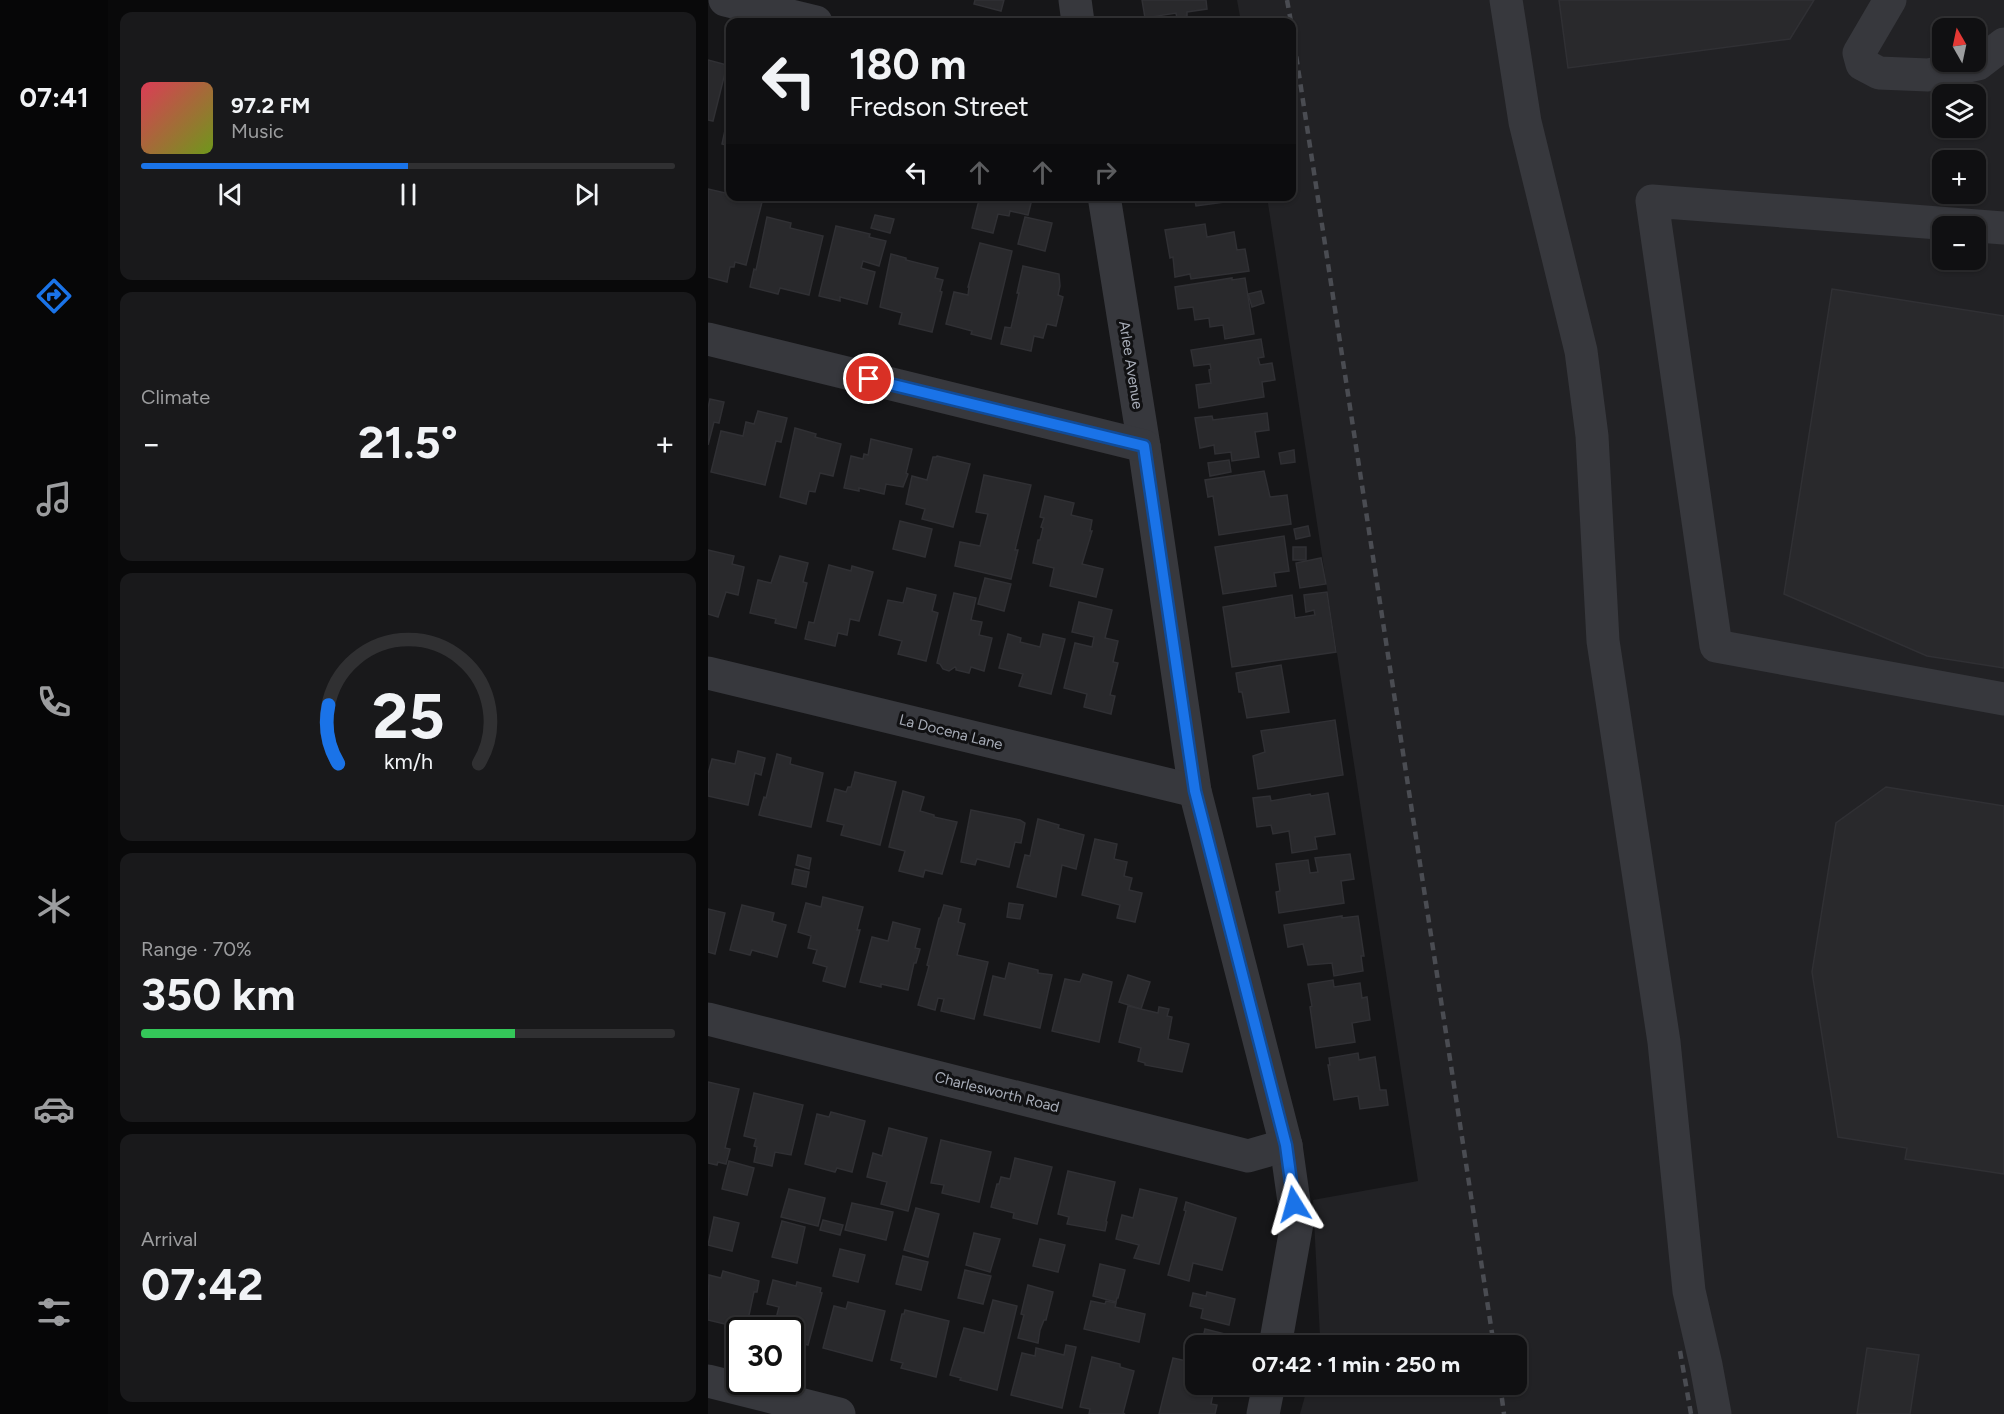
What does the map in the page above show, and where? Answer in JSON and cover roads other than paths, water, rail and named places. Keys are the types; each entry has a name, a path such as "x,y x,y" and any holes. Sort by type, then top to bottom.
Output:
{"street":[{"path":"725,0 799,18"},
{"path":"1075,0 1077,18"},
{"path":"1506,0 1525,122 1586,377 1592,436 1603,641 1664,1042 1689,1291 1715,1414"},
{"path":"1890,0 1859,53 1863,64 1879,73 1928,75 1978,64 2004,44"},
{"name":"Arlee Avenue","path":"1105,201 1195,791 1286,1145 1297,1223 1277,1335"},
{"path":"2004,228 1652,201 1716,646 2004,699"},
{"path":"708,339 1144,446"},
{"name":"La Docena Lane","path":"708,673 1195,791"},
{"name":"Charlesworth Road","path":"708,1019 1248,1156 1286,1145"},
{"path":"708,1381 838,1414"},
{"path":"1263,1414 1267,1395"}],"railway":[{"path":"1287,0 1290,18"},
{"path":"1296,55 1492,1335"},
{"path":"1680,1351 1691,1414"},
{"path":"1501,1395 1504,1414"}]}
